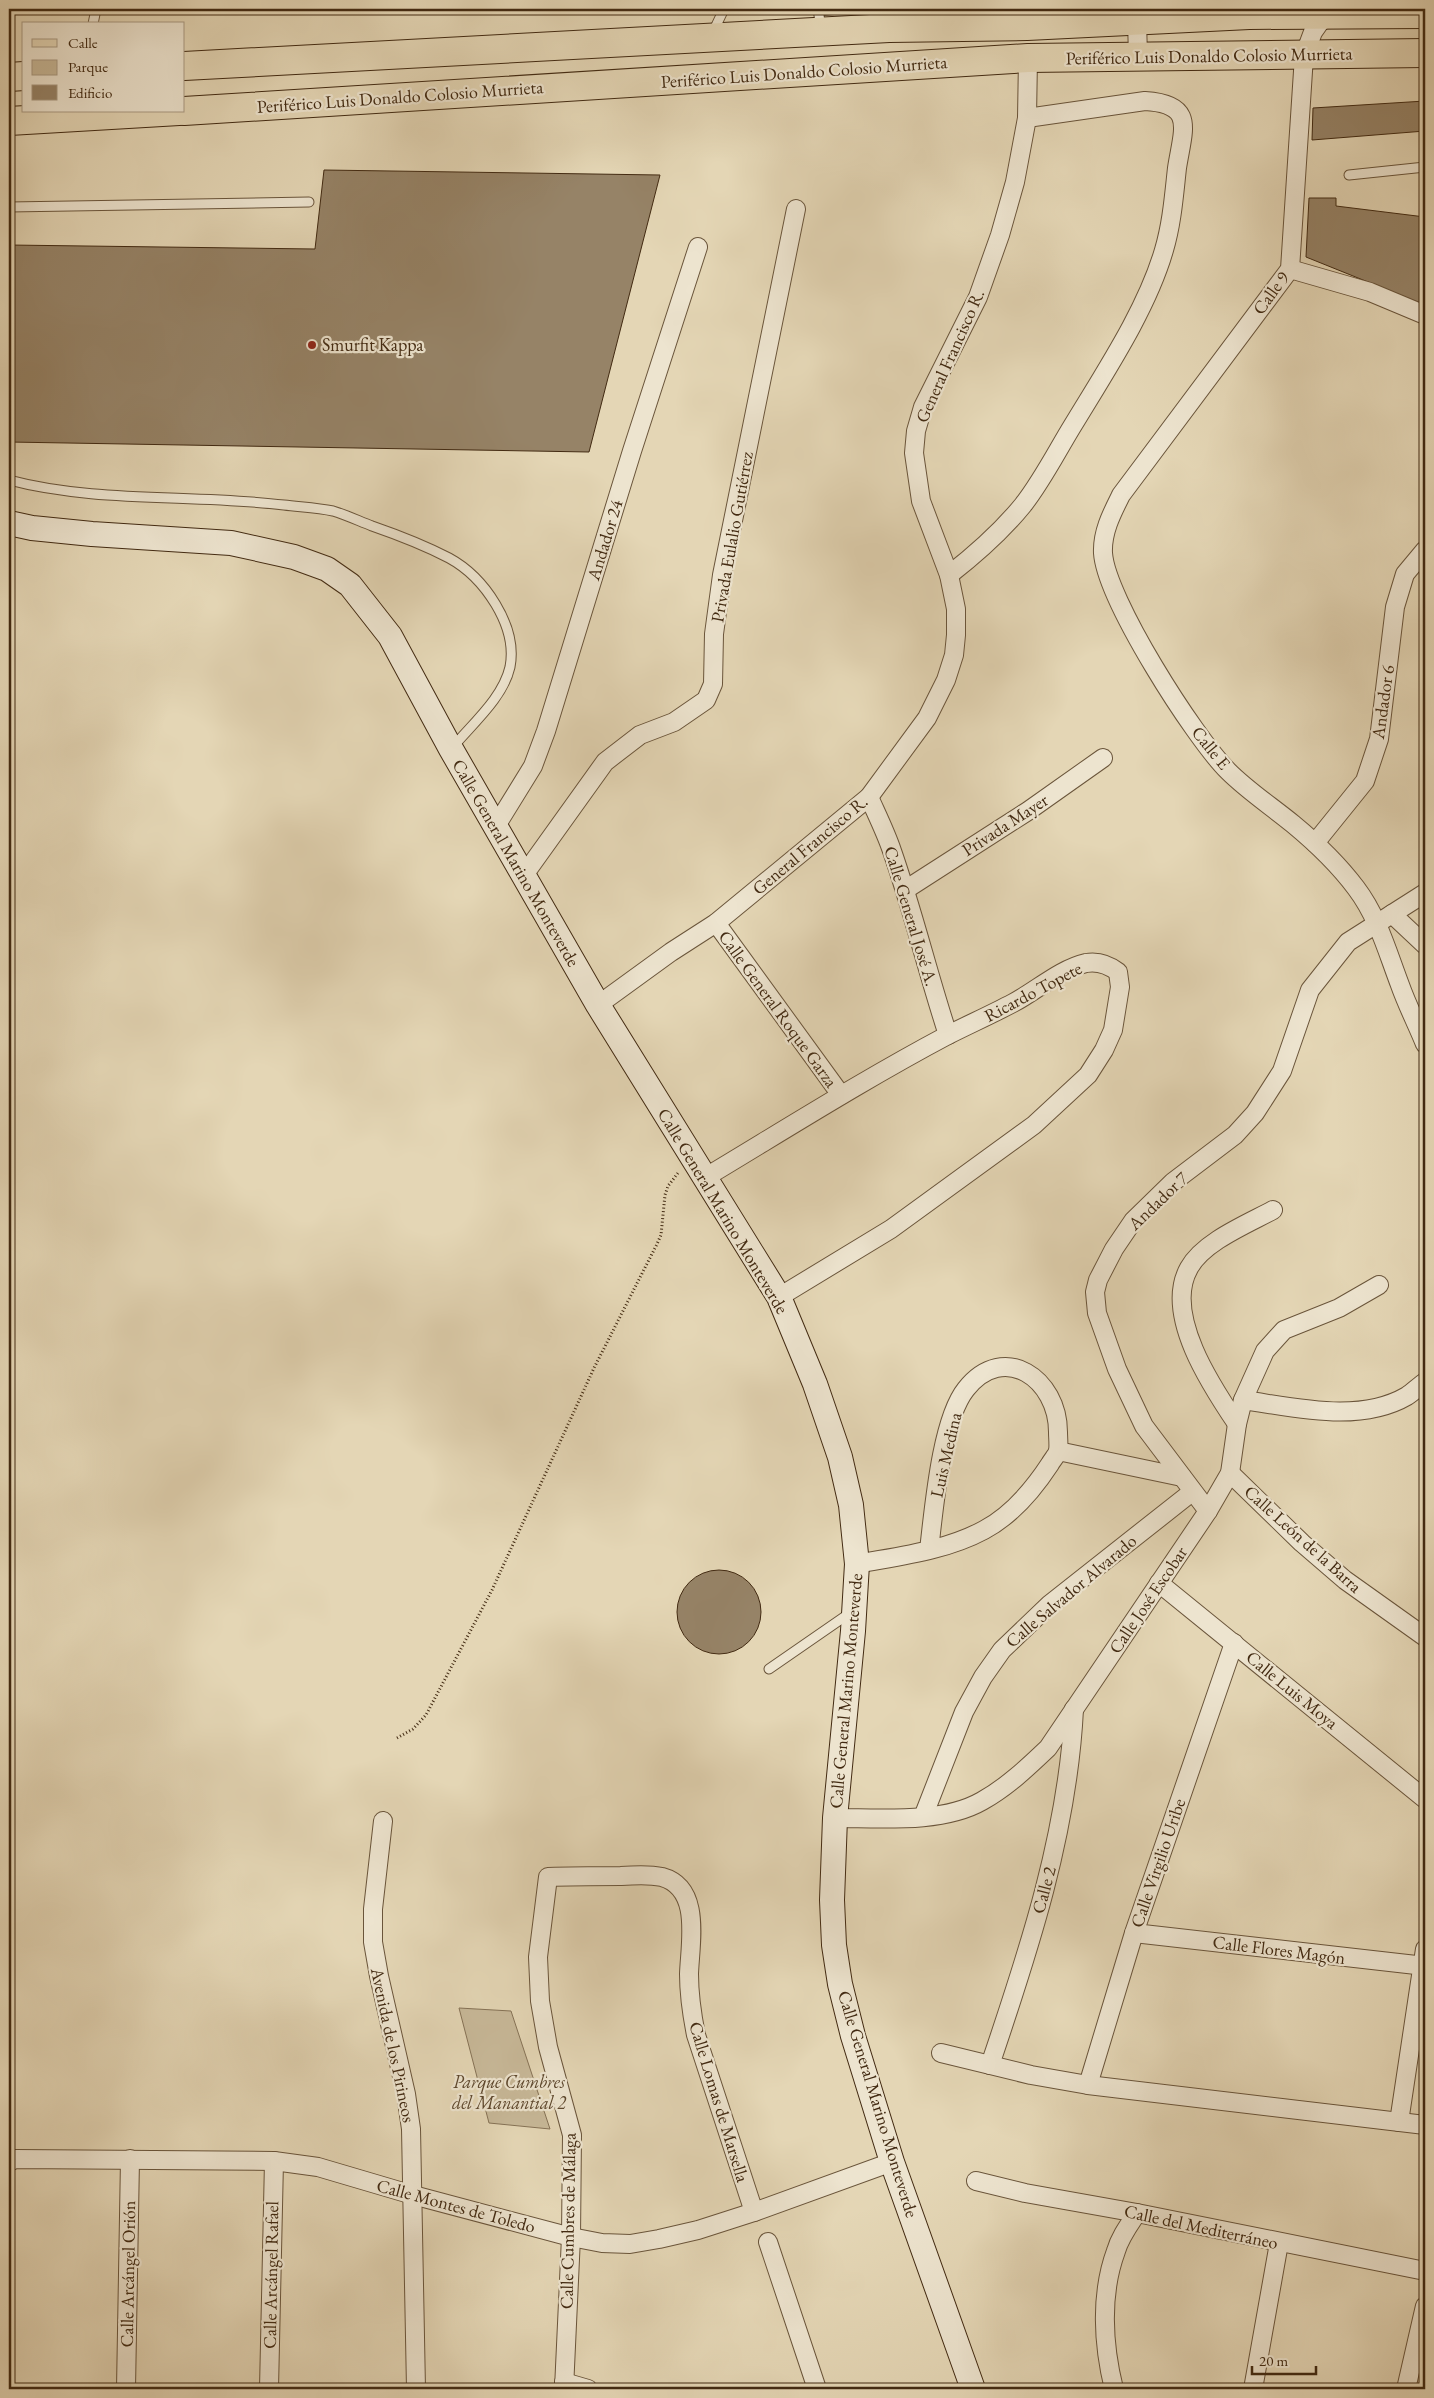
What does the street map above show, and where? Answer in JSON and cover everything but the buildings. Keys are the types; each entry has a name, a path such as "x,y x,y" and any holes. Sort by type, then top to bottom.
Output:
{"main road":[{"name":"Periférico Luis Donaldo Colosio Murrieta","path":"185,66 711,37 819,17 1026,21 1134,15 1250,12 1425,14"},
{"name":"Periférico Luis Donaldo Colosio Murrieta","path":"185,111 1028,58 1425,53"},
{"path":"9,77 22,76"},
{"path":"9,121 162,112"}],"street":[{"name":"Calle 9","path":"1104,536 1121,496 1290,269 1304,56 1313,32 1320,22 1334,12"},
{"path":"1134,15 1138,56"},
{"name":"General Francisco R.","path":"598,1005 671,952 716,923 869,798 927,718 946,680 954,654 956,609 949,575 921,501 914,452 916,431 923,408 978,297 1000,235 1015,182 1027,118 1028,58"},
{"path":"949,575 981,550 1002,528 1024,503 1054,456 1122,342 1148,292 1164,251 1170,227 1182,131 1180,112 1172,105 1164,102 1145,101 1027,118"},
{"name":"Privada Eulalio Gutiérrez","path":"524,875 605,762 640,735 674,722 692,711 706,700 713,684 714,634 722,574 796,209"},
{"name":"Andador 24","path":"496,826 533,766 546,731 632,451 698,247"},
{"path":"1290,269 1370,292 1425,315"},
{"name":"Calle General Marino Monteverde","path":"9,523 72,532 231,543 294,557 328,569 350,585 390,636 451,749 598,1005 779,1298 815,1384 840,1457 851,1505 857,1564 834,1818 832,1900 834,1945 853,2036 892,2162 973,2389"},
{"name":"Calle E","path":"1104,536 1103,552 1105,567 1116,596 1136,634 1197,734 1227,771 1333,859 1357,890 1384,918"},
{"name":"Andador 6","path":"1315,844 1365,781 1379,739 1395,607 1405,574 1425,550"},
{"name":"Privada Mayer","path":"905,890 1028,811 1103,758"},
{"name":"Calle General José A.","path":"869,798 891,848 905,890 925,965 948,1035"},
{"name":"Andador 7","path":"1208,1511 1144,1426 1116,1369 1097,1313 1095,1292 1098,1280 1114,1249 1133,1221 1173,1182 1235,1135 1254,1113 1282,1071 1310,990 1348,942 1425,893"},
{"path":"1384,918 1425,945"},
{"path":"1384,918 1401,987 1425,1044"},
{"name":"Calle General Roque Garza","path":"716,923 841,1095"},
{"name":"Ricardo Topete","path":"700,1169 841,1095 948,1035 1014,1002 1074,967 1088,963 1100,963 1110,966 1118,972 1120,987 1113,1030 1104,1050 1088,1075 1034,1125 899,1223 779,1298"},
{"path":"1237,1424 1206,1375 1186,1328 1182,1306 1184,1284 1189,1268 1204,1250 1228,1234 1273,1210"},
{"name":"Calle José Escobar","path":"834,1818 923,1817 956,1811 981,1802 1018,1776 1048,1748 1208,1511 1230,1473 1237,1424 1243,1400 1264,1351 1284,1330 1339,1308 1379,1285"},
{"name":"Luis Medina","path":"929,1550 935,1497 955,1408 966,1390 976,1379 991,1369 1008,1368 1025,1371 1042,1383 1052,1399 1058,1419 1058,1452"},
{"path":"1243,1400 1318,1410 1348,1411 1376,1407 1406,1396 1425,1382"},
{"path":"857,1564 929,1550 958,1542 985,1530 1013,1510 1040,1480 1058,1452 1182,1477"},
{"name":"Calle León de la Barra","path":"1230,1473 1345,1580 1425,1637"},
{"name":"Calle Salvador Alvarado","path":"923,1817 964,1712 983,1677 1002,1650 1050,1604 1192,1492"},
{"name":"Calle Luis Moya","path":"1159,1583 1425,1799"},
{"name":"Calle Virgilio Uribe","path":"1088,2085 1134,1933 1234,1643"},
{"name":"Calle 2","path":"990,2065 1019,1980 1056,1840 1072,1749 1074,1709"},
{"name":"Avenida de los Pirineos","path":"383,1821 373,1909 373,1942 406,2094 411,2129 416,2389"},
{"name":"Calle Lomas de Marsella","path":"548,1877 645,1875 662,1877 678,1883 685,1894 690,1912 689,1976 691,2011 696,2035 754,2212"},
{"name":"Calle Cumbres de Málaga","path":"548,1877 538,1957 540,2000 548,2046 572,2136 571,2237 564,2386"},
{"name":"Calle Flores Magón","path":"1134,1933 1424,1960"},
{"path":"1399,2122 1424,1960"},
{"path":"941,2053 1031,2075 1088,2085 1425,2125"},
{"name":"Calle Montes de Toledo","path":"9,2162 15,2159 130,2159 274,2162 318,2167 413,2195 571,2237 630,2244 659,2240 698,2230 754,2212 892,2162"},
{"name":"Calle Arcángel Orión","path":"126,2389 130,2159"},
{"name":"Calle Arcángel Rafael","path":"269,2389 274,2162"},
{"name":"Calle del Mediterráneo","path":"976,2182 1025,2194 1137,2213 1279,2244 1425,2272"},
{"path":"1114,2389 1106,2346 1108,2279 1116,2250 1137,2213"},
{"path":"768,2242 817,2389"},
{"path":"1253,2389 1279,2244"},
{"path":"1406,2389 1425,2306"},
{"path":"564,2386 588,2389"}],"lane":[{"path":"93,22 96,9"},
{"path":"711,37 724,9"},
{"path":"819,17 839,9"},
{"path":"1349,175 1425,167"},
{"path":"9,207 309,202"},
{"path":"9,480 34,487 103,493 246,500 333,511 404,537 450,559 482,585 504,616 511,647 510,667 503,686 451,749"},
{"path":"769,1669 854,1610"}],"path":[{"path":"396,1738 413,1729 426,1714 492,1590 594,1368 661,1235 662,1210 668,1186 673,1177 700,1169"}],"green space":[{"name":"Parque Cumbres del Manantial 2","path":"459,2008 511,2011 550,2129 489,2123"}],"place":[{"name":"Smurfit Kappa","path":"312,345"}]}
